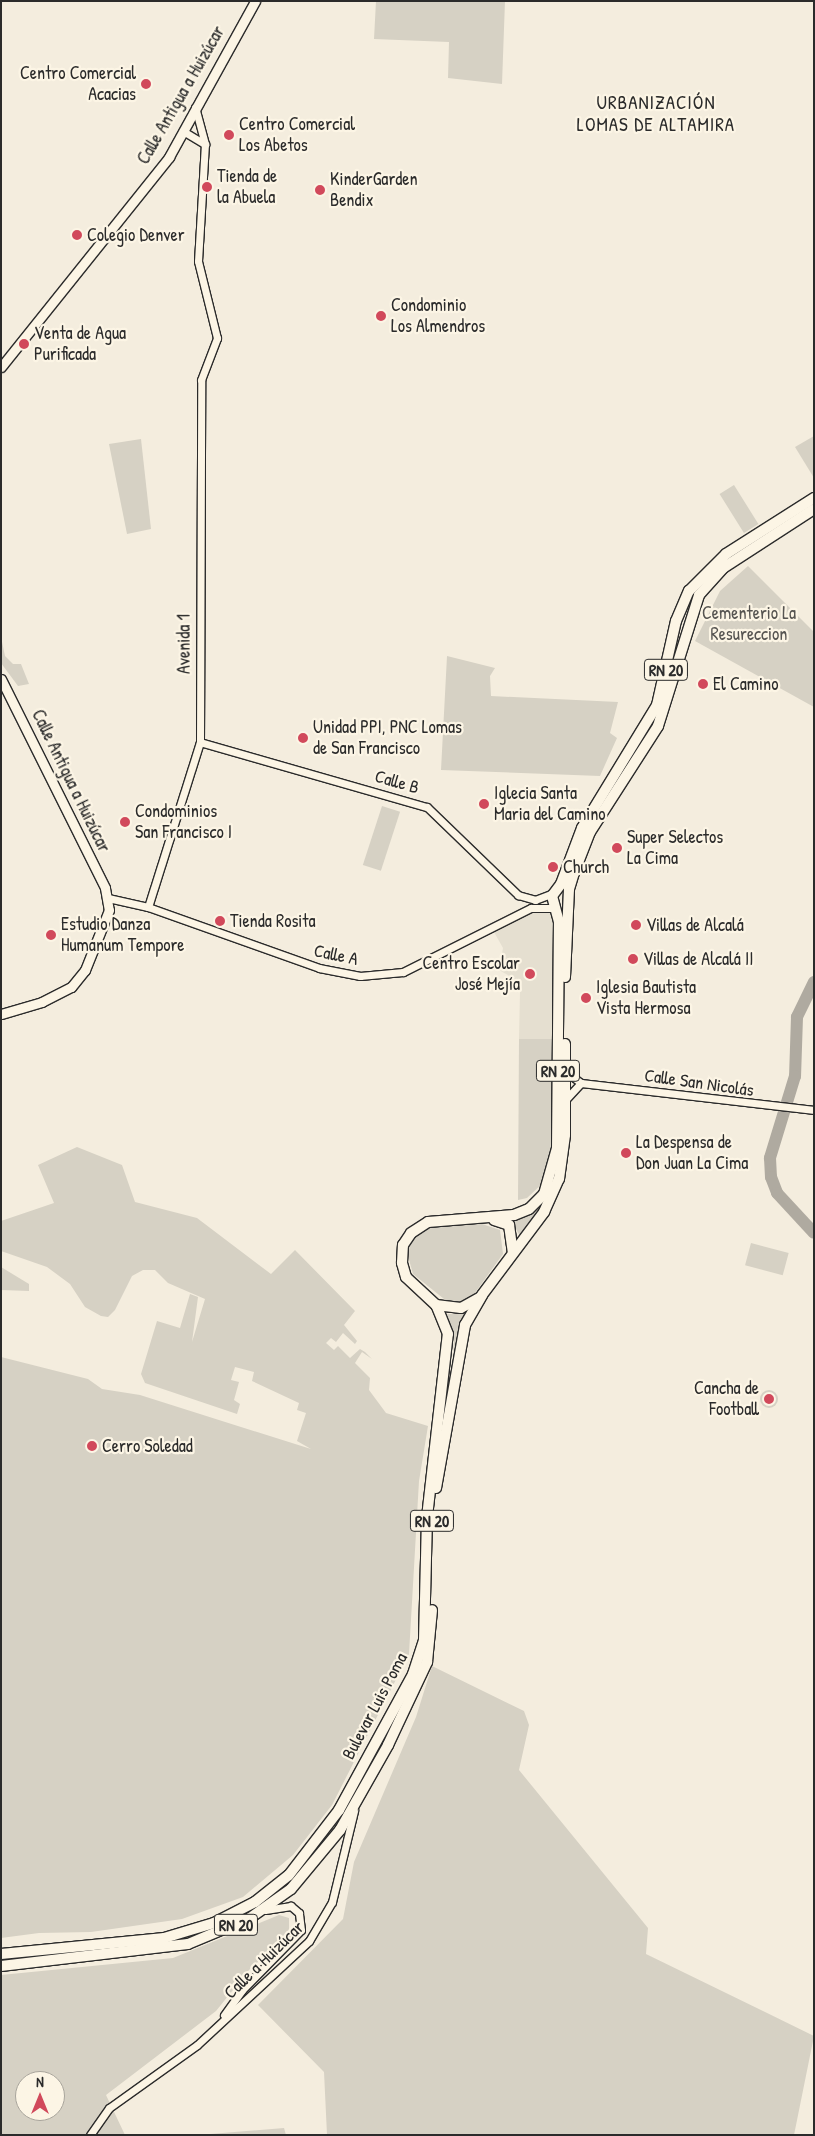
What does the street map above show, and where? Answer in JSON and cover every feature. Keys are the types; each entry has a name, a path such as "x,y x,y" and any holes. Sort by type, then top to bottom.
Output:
{"highway":[{"name":"RN 20","path":"484,1218 514,1215 529,1209 544,1194 552,1173 557,1135 559,922 554,910 553,893 561,884 582,828 658,705 676,621 694,584 726,554 814,498"},
{"name":"RN 20","path":"513,1252 544,1212 557,1185 563,1159 570,896 574,873 590,832 661,720 673,687 689,616 704,585 723,568 814,509"},
{"path":"553,893 561,891 570,896"},
{"path":"554,910 569,909"},
{"path":"484,1218 509,1225 513,1252"},
{"name":"Bulevar Luis Poma","path":"1,1954 164,1938 200,1928 261,1899 312,1850 339,1810 422,1652 427,1517 448,1339 444,1318 436,1305 404,1272 401,1256 408,1237 428,1222 484,1218"},
{"name":"Bulevar Luis Poma","path":"1,1966 169,1948 218,1933 260,1912 312,1868 358,1799 420,1681 430,1650 432,1525 461,1336 482,1294 513,1252"},
{"path":"436,1305 461,1308 482,1294"},
{"path":"439,1418 446,1432"}],"main road":[{"name":"Calle Antigua a Huizúcar","path":"1,367 154,177 183,131 255,1"},
{"name":"Calle Antigua a Huizúcar","path":"1,679 26,723 108,898"},
{"path":"1,1014 42,1002 71,987 85,970 99,940 108,910 108,898"}],"street":[{"path":"195,107 205,144"},
{"path":"183,131 205,144"},
{"name":"Avenida 1","path":"148,906 200,742 202,374 217,338 198,261 205,144"},
{"name":"Calle B","path":"200,742 427,806 518,895"},
{"path":"520,913 518,895 535,900 553,893"},
{"name":"Calle A","path":"108,898 148,906 295,961 360,976 384,975 412,968 538,905 554,910"},
{"name":"Calle San Nicolás","path":"565,1071 581,1083 766,1107 814,1110"},
{"path":"566,1099 581,1083"},
{"name":"Calle a Huizúcar","path":"90,2135 109,2108 197,2045 299,1952 318,1929 332,1902 358,1799"},
{"name":"Calle a Huizúcar","path":"219,2023 237,1996 301,1930 299,1913 291,1906 260,1912"}],"shaded area":[{"name":"Centro Escolar José Mejía","path":"549,908 555,919 553,1039 519,1039 520,992 513,978 499,970 503,948 494,932 531,913"}],"green space":[{"path":"376,1 505,1 502,84 448,78 449,42 374,39"},
{"path":"814,436 814,478 795,447"},
{"path":"141,439 151,529 127,534 109,444"},
{"path":"734,485 758,524 744,533 720,494"},
{"name":"Cementerio La Resureccion","path":"748,566 814,632 814,707 695,641 720,591"},
{"path":"1,637 5,656 13,664 21,664 29,684 18,686 1,663"},
{"path":"447,656 495,668 490,676 491,696 618,702 610,733 617,738 600,776 441,770"},
{"path":"382,806 400,812 381,871 363,865"},
{"path":"519,1039 553,1039 552,1148 544,1182 527,1198 518,1200"},
{"path":"77,1147 122,1165 135,1202 197,1218 271,1274 295,1250 355,1311 344,1325 357,1341 355,1344 343,1333 336,1342 331,1338 326,1343 334,1350 338,1346 350,1358 360,1349 365,1352 372,1359 362,1352 355,1363 370,1378 369,1390 386,1413 428,1426 419,1481 409,1654 332,1805 293,1855 243,1897 182,1919 91,1932 39,1933 1,1938 1,1357 88,1379 102,1389 140,1395 311,1449 297,1441 306,1413 297,1410 299,1403 252,1381 254,1372 235,1367 231,1380 239,1382 234,1400 240,1404 237,1414 145,1383 141,1374 157,1321 180,1328 190,1294 198,1297 192,1342 205,1299 168,1283 155,1270 143,1270 132,1276 115,1310 108,1317 101,1316 85,1307 70,1284 47,1267 1,1251 1,1221 54,1203 38,1165"},
{"path":"544,1203 520,1236 510,1219 530,1215"},
{"path":"479,1223 500,1230 503,1254 472,1297 458,1304 449,1303 413,1274 406,1249 410,1240 432,1226"},
{"path":"751,1243 789,1253 783,1275 745,1265"},
{"path":"1,1267 29,1284 29,1291 1,1290"},
{"path":"447,1314 467,1314 453,1358 454,1336"},
{"name":"Cancha de Football","path":"765,1390 773,1390 778,1395 776,1406 765,1408 760,1403 760,1395"},
{"path":"432,1666 524,1711 529,1725 519,1770 648,1928 646,1954 814,2036 794,2135 327,2135 324,2072 258,2005 343,1919 354,1862 416,1717"},
{"path":"279,1915 289,1918 289,1933 249,1970 216,2011 106,2095 125,2135 1,2135 1,1975 173,1958"},
{"path":"284,2128 286,2135 198,2135"}],"waterway":[{"path":"814,982 797,1017 795,1076 770,1158 771,1177 777,1193 814,1233"}],"place":[{"name":"Centro Comercial Acacias","path":"146,84"},
{"name":"Centro Comercial Los Abetos","path":"229,135"},
{"name":"Tienda de la Abuela","path":"207,187"},
{"name":"KinderGarden Bendix","path":"320,190"},
{"name":"Colegio Denver","path":"77,235"},
{"name":"Condominio Los Almendros","path":"381,316"},
{"name":"Venta de Agua Purificada","path":"24,344"},
{"name":"El Camino","path":"703,684"},
{"name":"Unidad PPI, PNC Lomas de San Francisco","path":"303,738"},
{"name":"Iglecia Santa Maria del Camino","path":"484,804"},
{"name":"Condominios San Francisco I","path":"125,822"},
{"name":"Super Selectos La Cima","path":"617,848"},
{"name":"Church","path":"553,867"},
{"name":"Tienda Rosita","path":"220,921"},
{"name":"Villas de Alcalá","path":"636,925"},
{"name":"Estudio Danza Humanum Tempore","path":"51,935"},
{"name":"Villas de Alcalá II","path":"633,959"},
{"name":"Centro Escolar José Mejía","path":"530,974"},
{"name":"Iglesia Bautista Vista Hermosa","path":"586,998"},
{"name":"La Despensa de Don Juan La Cima","path":"626,1153"},
{"name":"Cancha de Football","path":"769,1399"},
{"name":"Cerro Soledad","path":"92,1446"}],"district":[{"name":"URBANIZACIÓN LOMAS DE ALTAMIRA","path":"656,114"}]}
